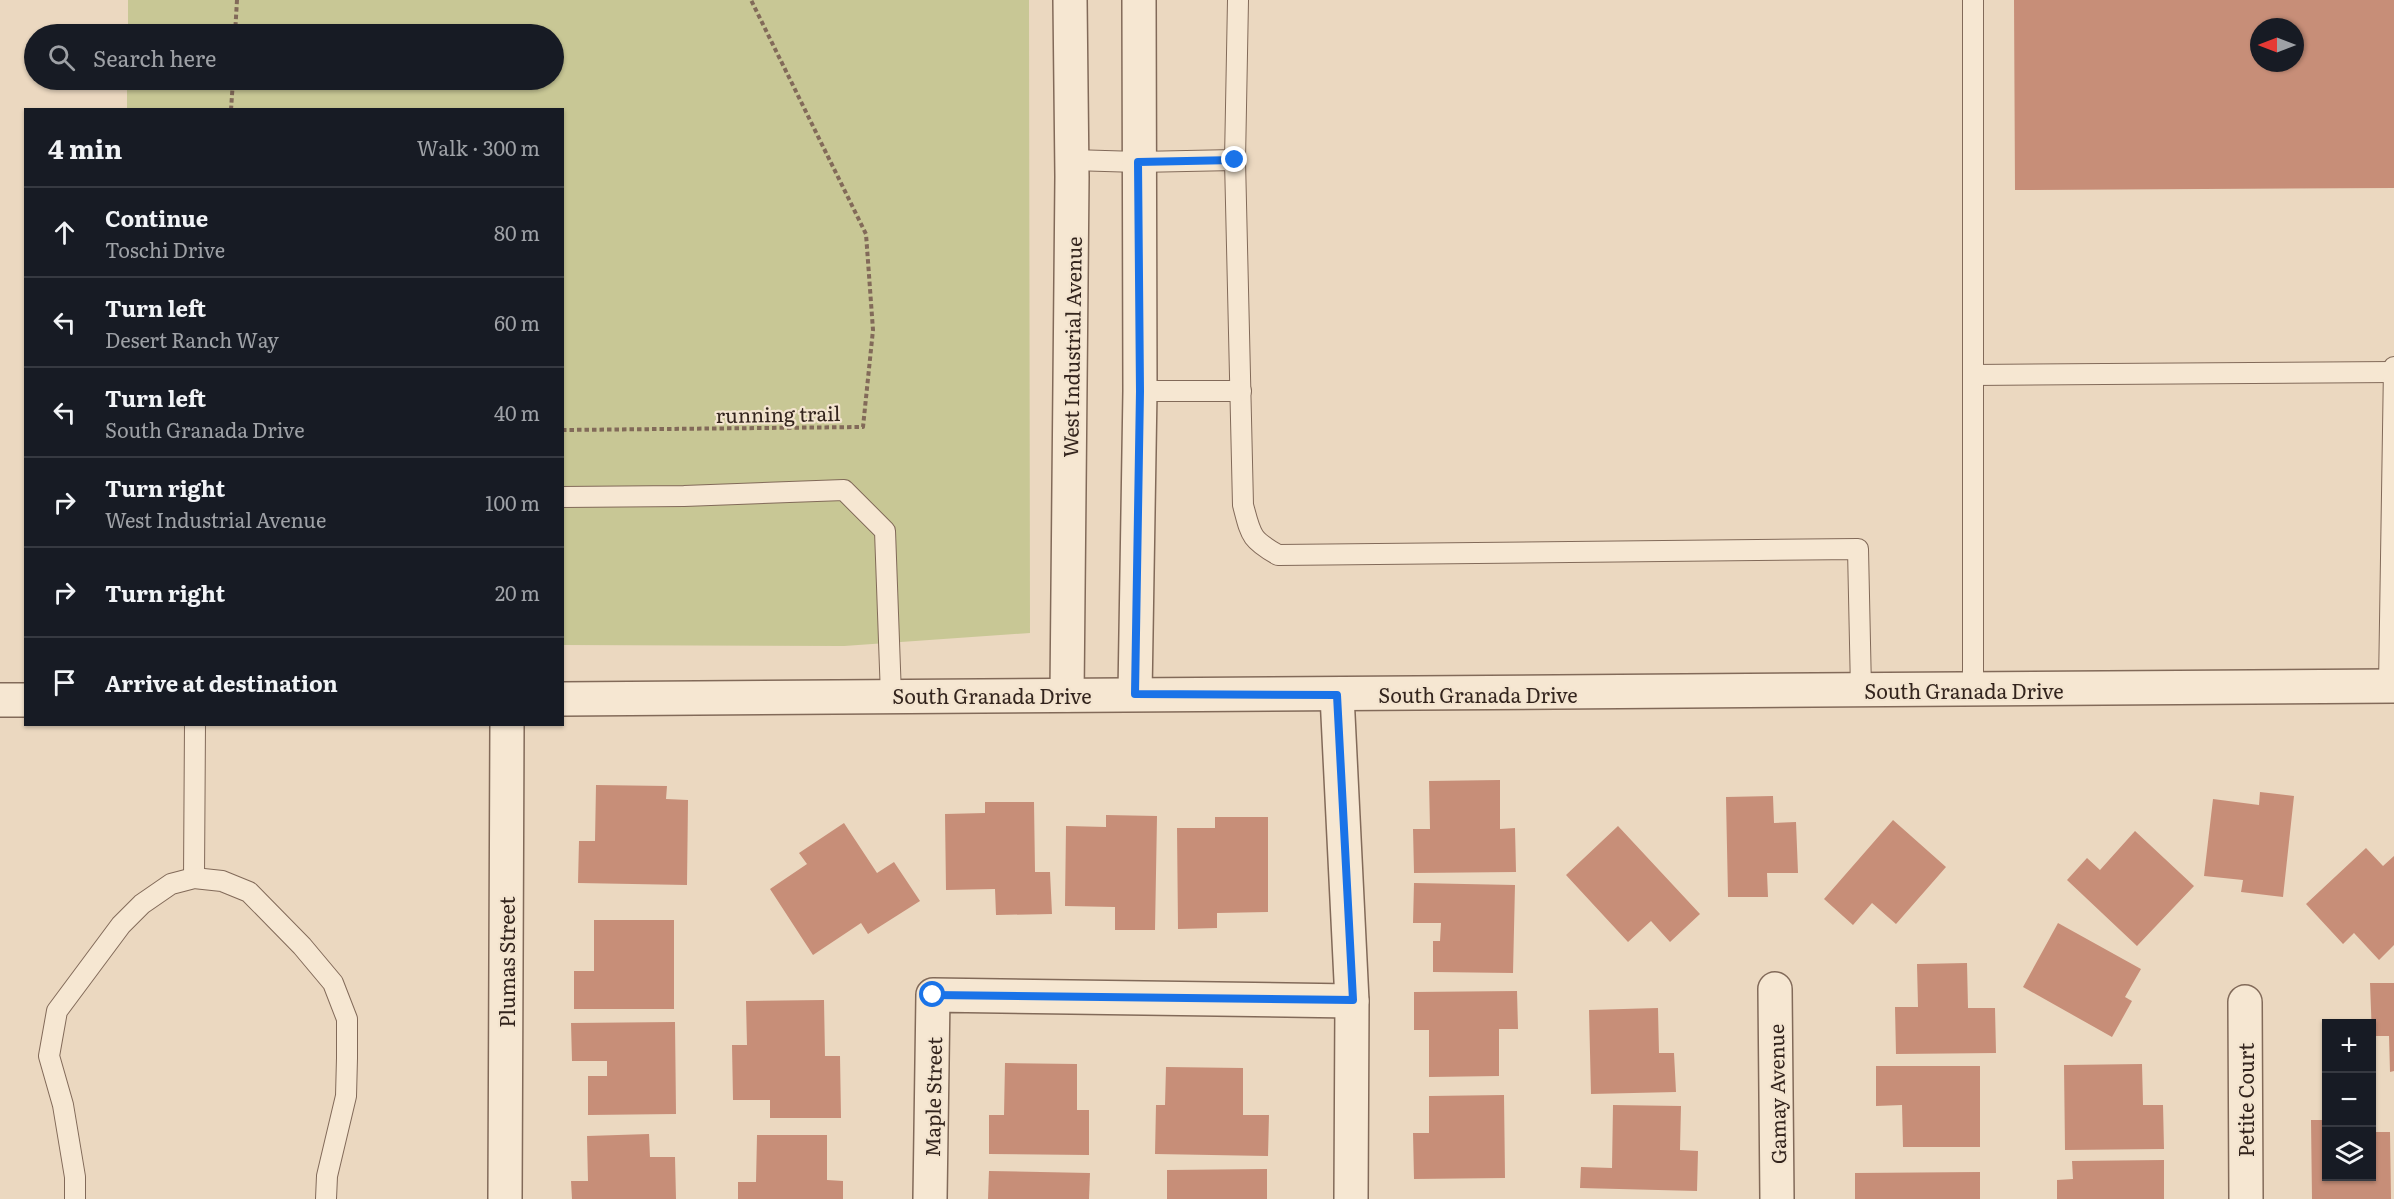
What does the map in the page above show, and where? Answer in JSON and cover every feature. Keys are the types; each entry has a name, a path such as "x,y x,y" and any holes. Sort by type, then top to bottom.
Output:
{"street":[{"name":"West Industrial Avenue","path":"1067,695 1072,160 1070,0"},
{"path":"1135,694 1140,391 1139,0"},
{"name":"South Granada Drive","path":"564,699 2392,686"},
{"path":"1337,695 1353,1000 1352,1199"},
{"path":"0,700 24,700"},
{"name":"Plumas Street","path":"505,1199 507,726"},
{"name":"Gamay Avenue","path":"1774,989 1777,1199"},
{"name":"Maple Street","path":"930,1199 933,995 1353,1000"},
{"name":"Petite Court","path":"2245,1002 2246,1199"}],"lane":[{"path":"1238,0 1235,160 1243,505 1251,535 1262,546 1278,555 1858,549 1861,690"},
{"path":"1973,0 1973,690"},
{"path":"1072,160 1138,162 1235,160"},
{"path":"1973,375 2394,370 2392,686"},
{"path":"1140,391 1241,391"},
{"path":"564,497 684,496 844,490 885,531 891,696"},
{"path":"194,878 195,726"},
{"path":"75,1199 75,1177 63,1105 49,1056 57,1011 122,925 142,904 171,884 194,878 222,881 249,892 302,946 333,983 347,1020 346,1096 327,1176 326,1199"}],"path":[{"path":"236,24 237,0"},
{"name":"running trail","path":"564,430 863,427 873,330 866,234 751,0"},
{"path":"231,108 232,90"}],"shaded area":[{"path":"128,0 1029,0 1030,633 844,646 564,645 564,108 127,108 127,90 564,90 564,24 128,24"}],"building":[{"path":"2014,0 2394,0 2394,188 2015,190"},
{"path":"1500,780 1500,829 1515,828 1516,872 1414,873 1413,829 1430,829 1429,781"},
{"path":"596,785 667,786 666,799 688,800 687,885 578,883 579,841 595,841"},
{"path":"2260,792 2294,796 2283,897 2241,892 2243,880 2204,876 2213,799 2259,805"},
{"path":"1773,796 1774,823 1796,822 1798,873 1767,873 1768,897 1728,897 1726,797"},
{"path":"985,802 1034,802 1035,872 1050,872 1052,914 996,915 995,889 946,890 945,814 985,813"},
{"path":"1106,815 1157,816 1155,930 1115,930 1115,907 1065,906 1066,826 1106,827"},
{"path":"1215,817 1268,817 1268,912 1217,913 1217,928 1178,929 1177,828 1215,828"},
{"path":"1893,820 1946,867 1896,924 1872,903 1853,925 1824,899"},
{"path":"844,823 877,873 894,862 920,901 868,934 861,923 813,955 770,889 807,864 799,853"},
{"path":"1618,826 1700,914 1670,942 1651,921 1628,942 1566,875"},
{"path":"2135,831 2194,886 2137,946 2067,880 2087,858 2100,870"},
{"path":"2366,848 2383,866 2394,856 2394,945 2379,960 2354,933 2343,944 2306,904"},
{"path":"1414,883 1515,885 1513,973 1433,972 1433,941 1440,941 1441,923 1413,923"},
{"path":"594,920 674,920 674,1009 574,1009 574,971 594,971"},
{"path":"2058,923 2141,969 2125,997 2132,1001 2112,1037 2023,987"},
{"path":"1967,963 1968,1008 1995,1008 1996,1053 1896,1054 1895,1007 1918,1007 1917,964"},
{"path":"2370,983 2394,983 2394,1071 2390,1072 2389,1036 2376,1036 2376,1019 2371,1019"},
{"path":"1517,991 1518,1029 1499,1029 1499,1076 1429,1077 1429,1030 1414,1030 1414,992"},
{"path":"824,1000 825,1056 840,1056 841,1118 770,1118 770,1100 733,1100 732,1045 747,1045 746,1001"},
{"path":"1658,1008 1659,1053 1674,1053 1676,1092 1591,1094 1589,1010"},
{"path":"675,1022 676,1114 588,1115 588,1076 607,1076 607,1061 572,1061 571,1023"},
{"path":"1005,1063 1077,1064 1077,1110 1089,1110 1089,1155 989,1154 989,1115 1004,1115"},
{"path":"2142,1064 2143,1105 2163,1105 2164,1149 2065,1150 2064,1065"},
{"path":"1876,1066 1980,1066 1980,1147 1903,1147 1902,1105 1876,1106"},
{"path":"1166,1067 1243,1068 1243,1115 1269,1115 1268,1156 1155,1154 1156,1105 1165,1105"},
{"path":"1504,1095 1505,1178 1414,1179 1413,1133 1429,1133 1429,1096"},
{"path":"1613,1105 1681,1106 1680,1150 1698,1151 1697,1191 1580,1188 1581,1167 1612,1168"},
{"path":"2311,1120 2322,1120 2322,1181 2376,1181 2376,1132 2390,1132 2391,1199 2312,1199"},
{"path":"649,1134 650,1157 675,1157 676,1199 572,1199 571,1181 588,1181 587,1136"},
{"path":"757,1135 827,1135 827,1180 843,1181 843,1199 738,1199 738,1182 756,1182"},
{"path":"2164,1160 2164,1199 2057,1199 2057,1180 2073,1179 2072,1161"},
{"path":"1267,1169 1267,1199 1167,1199 1167,1170"},
{"path":"989,1171 1090,1173 1089,1199 988,1199"},
{"path":"1980,1172 1980,1199 1855,1199 1855,1173"}],"route":[{"path":"933,995 1353,1000 1337,695 1135,694 1140,391 1138,162 1235,160"}]}
